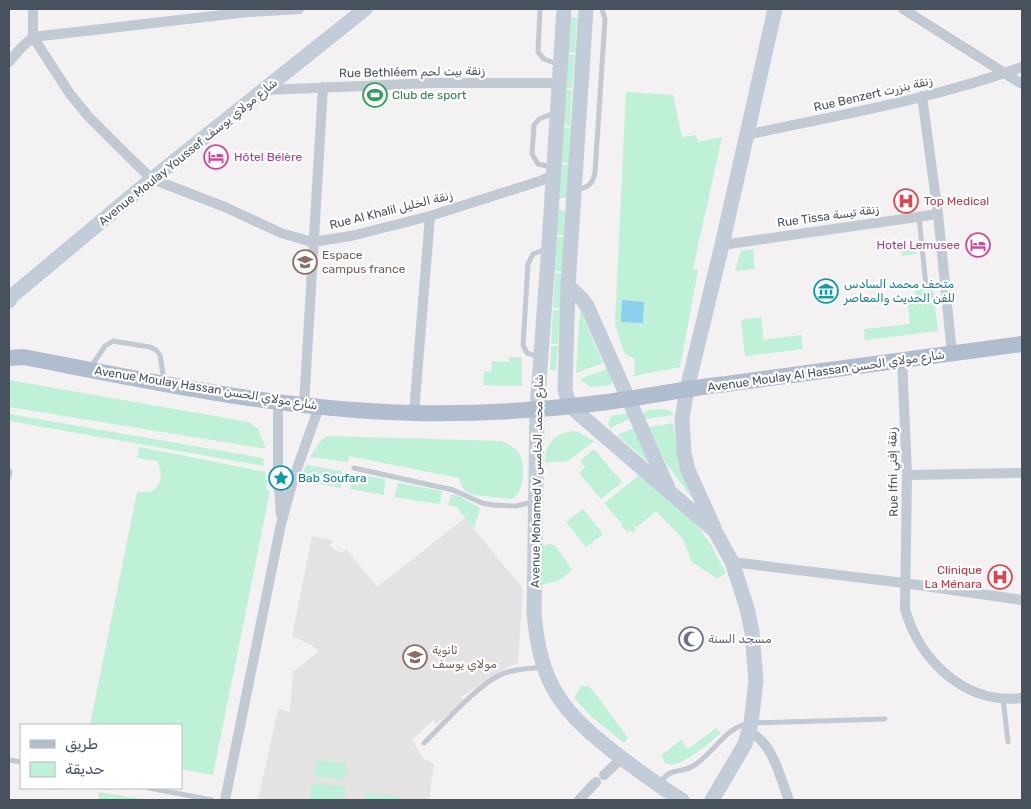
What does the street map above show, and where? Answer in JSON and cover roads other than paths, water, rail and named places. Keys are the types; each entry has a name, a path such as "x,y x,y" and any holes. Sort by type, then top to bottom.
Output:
{"main road":[{"name":"Avenue Moulay Youssef شارع مولاي يوسف","path":"10,298 152,179 365,9"},
{"name":"Avenue Mohamed V شارع محمد الخامس","path":"564,9 537,409 534,612 536,640 543,667 551,685 573,717 586,730 658,786 682,800"},
{"name":"Avenue Mohamed V شارع محمد الخامس","path":"570,406 564,382 568,286 586,9"},
{"path":"712,800 737,758 750,727 756,681 753,640 747,608 732,562 715,532 688,470 682,428 686,389 722,245 776,9"},
{"path":"568,286 587,306 670,492"},
{"name":"Avenue Moulay Al Hassan شارع مولاي الحسن","path":"629,399 686,389 1022,344"},
{"name":"Avenue Moulay Hassan شارع مولاي الحسن","path":"9,348 16,357 164,384 311,406 414,413 537,409 629,399"},
{"path":"570,406 715,532"},
{"path":"658,786 658,791 664,800"}],"street":[{"path":"32,9 34,37 70,94 88,116 152,179"},
{"path":"9,62 34,37 248,12 299,9"},
{"path":"903,9 1022,84"},
{"name":"Rue Benzert زنقة بنزرت","path":"746,135 970,85 1022,67"},
{"name":"Rue Bethléem زنقة بيت لحم","path":"265,90 435,83 559,83"},
{"path":"225,800 281,524 311,406 312,242 323,87"},
{"path":"922,96 938,214 952,354"},
{"name":"Rue Al Khalil زنقة الخليل","path":"152,179 225,207 281,233 312,242 351,236 430,216 540,181 553,171"},
{"name":"Rue Tissa زنقة تيسة","path":"722,245 938,214"},
{"path":"414,413 430,216"},
{"name":"Rue Ifni زنقة إفني","path":"902,360 907,475 904,583 905,609 910,625 923,650 935,665 952,680 970,690 1003,698 1022,698"},
{"path":"278,402 278,474 281,524"},
{"path":"907,475 1022,473"},
{"path":"732,562 904,583 1022,600"},
{"path":"750,727 770,749 789,800"},
{"path":"579,800 622,758"}],"lane":[{"path":"540,9 538,52 544,60 560,65"},
{"path":"575,190 590,185 595,172 605,19 602,9"},
{"path":"553,171 540,165 534,160 532,154 536,122 557,112"},
{"path":"919,216 926,286"},
{"path":"541,358 528,353 523,345 528,264 532,254 549,248"},
{"path":"90,370 104,346 113,340 150,347 160,355 164,384"},
{"path":"354,468 453,490 482,503 516,506 536,502"},
{"path":"424,743 492,680 506,673 543,667"},
{"path":"1003,698 1008,742"},
{"path":"658,786 668,773 688,768 697,763 741,725 750,727 885,719"},
{"path":"154,789 212,800"}],"water":[{"path":"622,300 644,302 643,323 621,322"}],"place":[{"name":"Club de sport","path":"375,95"},
{"name":"Hôtel Bélère","path":"216,157"},
{"name":"Top Medical","path":"906,201"},
{"name":"Hotel Lemusee","path":"978,245"},
{"name":"Espace campus france","path":"305,262"},
{"name":"متحف محمد السادس للفن الحديث والمعاصر","path":"826,291"},
{"name":"Bab Soufara","path":"281,478"},
{"name":"Clinique La Ménara","path":"1000,577"},
{"name":"مسجد السنة","path":"691,639"},
{"name":"ثانوية مولاي يوسف","path":"415,657"}]}
